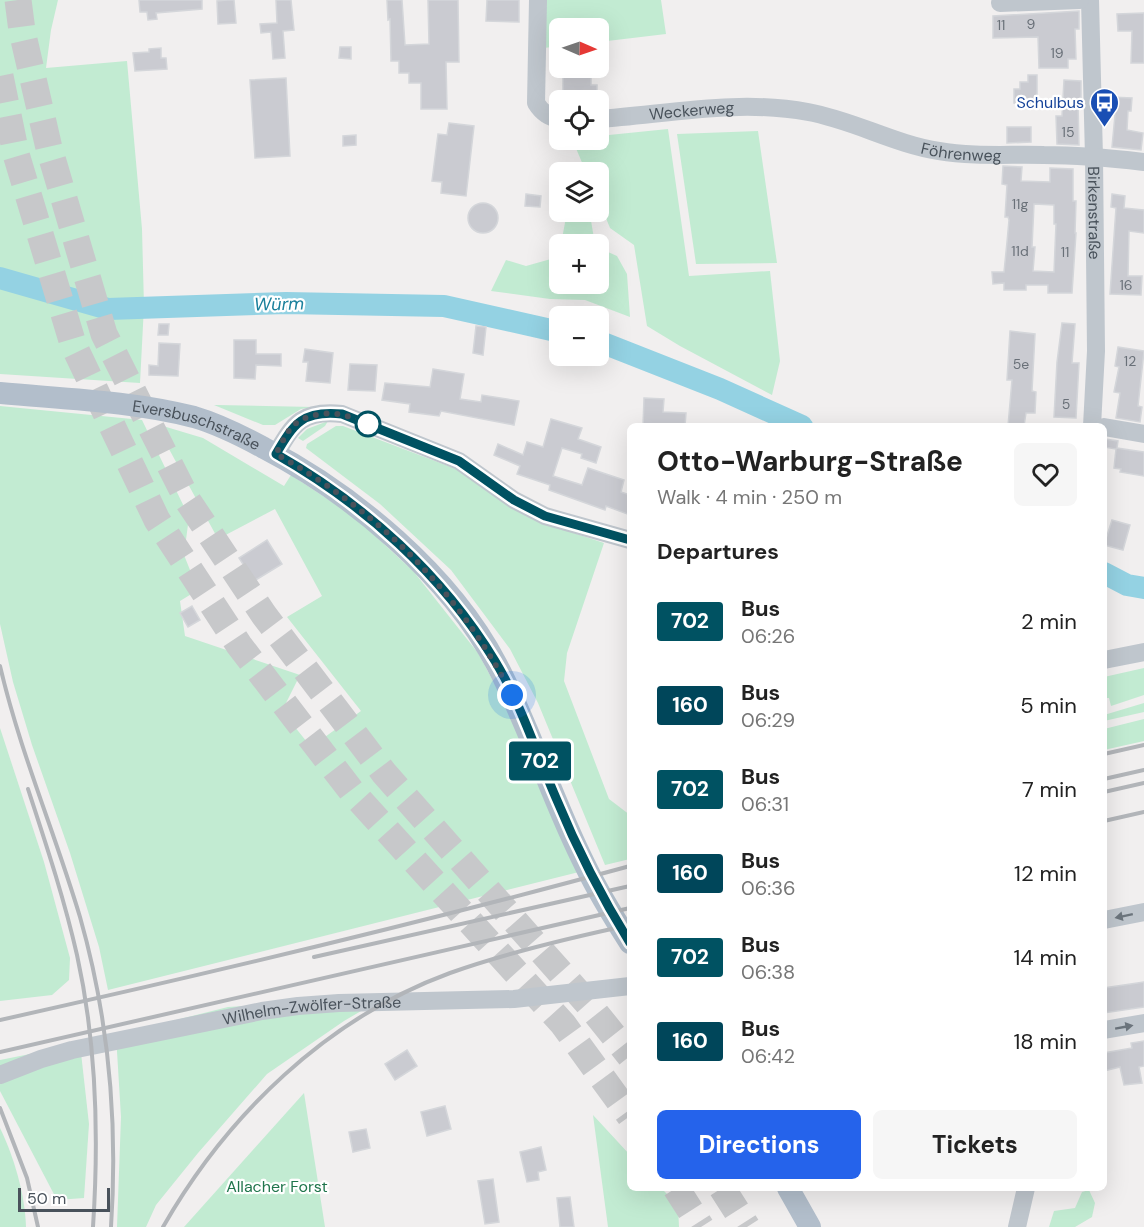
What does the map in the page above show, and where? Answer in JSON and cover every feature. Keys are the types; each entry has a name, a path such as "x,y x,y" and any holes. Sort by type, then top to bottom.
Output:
{"main road":[{"name":"Eversbuschstraße","path":"0,393 150,407 211,423 243,436 276,454"},
{"path":"276,454 321,481 364,512 435,580 467,619 496,662 521,711 584,864 627,939"},
{"path":"790,1191 810,1227"}],"street":[{"path":"538,0 535,94 540,111 549,116"},
{"path":"1000,3 1080,0"},
{"name":"Birkenstraße","path":"1090,0 1096,351 1093,423"},
{"name":"Weckerweg","path":"609,118 718,108 785,110"},
{"name":"Föhrenweg","path":"785,110 806,111 827,116 912,145 940,152 1094,157 1144,162"},
{"name":"Eversbuschstraße","path":"276,454 290,430 301,420 325,413 342,414 459,461 514,500 545,516 627,539"},
{"path":"1107,428 1144,434"},
{"path":"1107,659 1144,652"},
{"path":"1107,920 1144,912"},
{"name":"Wilhelm-Zwölfer-Straße","path":"0,1075 72,1050 262,1011 339,1003 514,999 627,986"},
{"path":"1107,1029 1144,1023"},
{"path":"1017,1227 1025,1191"}],"green space":[{"path":"0,0 58,0 46,68 127,61 142,229 144,306 140,383 0,374"},
{"path":"546,0 661,0 666,34 609,41 609,18 549,18 549,47 544,48"},
{"path":"668,129 689,276 770,271 780,361 772,395 647,326 634,245 610,228 608,222 609,162 582,162 577,150 609,150 609,135"},
{"path":"758,131 777,263 696,264 677,134"},
{"path":"565,222 591,222 593,234 563,234"},
{"path":"609,252 617,256 627,274 630,317 609,309 609,306 601,306 585,300 550,299 491,291 506,260 526,266 549,260 549,294 609,294"},
{"path":"214,405 314,407 301,409 275,425 263,425"},
{"path":"0,406 142,420 189,517 184,555 198,590 180,601 185,636 300,675 282,711 311,747 361,711 287,617 322,596 275,509 218,539 163,438 163,426 203,438 284,486 291,475 355,517 414,572 478,653 514,720 579,872 108,990 99,947 13,682 0,624"},
{"path":"328,421 325,426 303,441 298,438 307,429"},
{"path":"336,426 343,426 464,472 559,528 604,543 567,653 564,681 609,799 627,813 627,860 605,865 538,703 510,649 451,570 380,504 306,448 307,444"},
{"path":"1144,668 1144,695 1111,706 1107,698 1107,676"},
{"path":"1144,703 1144,712 1107,720 1107,714"},
{"path":"1144,719 1144,741 1107,749 1107,728"},
{"path":"0,728 44,862 70,958 69,980 52,995 0,1001"},
{"path":"385,997 344,1021 267,1074 156,1205 146,1227 117,1227 121,1117 116,1035 228,1007"},
{"path":"80,1044 89,1124 84,1198 57,1200 0,1091 0,1060"},
{"name":"Allacher Forst","path":"304,1093 325,1227 184,1227"},
{"path":"593,1115 627,1152 627,1191 664,1191 678,1205 679,1227 608,1227"},
{"path":"0,1128 18,1176 26,1227 0,1227"},
{"path":"1089,1191 1095,1203 1092,1217 1075,1227 1049,1227 1054,1211 1075,1208 1082,1192"}],"building":[{"path":"139,0 202,0 202,9 156,13 157,19 148,20 147,12 140,12"},
{"path":"234,0 236,23 218,24 217,1"},
{"path":"276,0 291,0 294,30 283,31 285,58 273,59 271,32 261,33 260,24 277,23"},
{"path":"387,0 402,0 405,45 429,44 428,0 458,0 459,62 446,62 447,109 421,109 421,83 409,83 409,73 399,73 399,61 391,61"},
{"path":"487,0 519,0 519,22 486,21"},
{"path":"1079,11 1079,29 1075,29 1076,59 1068,59 1068,68 1039,68 1038,37 993,38 993,16"},
{"path":"1144,13 1144,63 1131,63 1132,31 1118,31 1117,14"},
{"path":"340,47 351,47 351,59 339,58"},
{"path":"161,48 161,58 166,58 167,69 135,71 133,53 149,52 149,49"},
{"path":"1028,75 1037,75 1037,104 1014,103 1014,89 1020,89 1020,82 1028,82"},
{"path":"286,78 290,156 255,158 250,80"},
{"path":"563,78 591,78 591,85 597,85 597,90 563,90"},
{"path":"1064,80 1081,81 1081,103 1078,103 1079,145 1057,144 1056,116 1062,116"},
{"path":"1110,97 1132,98 1131,111 1128,111 1127,130 1143,133 1141,150 1112,147 1115,115 1109,115"},
{"path":"449,123 474,126 466,196 441,193 442,182 432,181 438,134 447,135"},
{"path":"1007,127 1031,127 1031,142 1007,143"},
{"path":"356,135 356,145 343,146 343,136"},
{"path":"1003,166 1022,167 1021,181 1050,182 1050,168 1073,169 1076,233 1072,293 1048,293 1048,285 1026,285 1026,290 1004,290 1004,283 993,284 992,272 1004,272 1009,220 1005,217 1007,185 1002,184","holes":["1034,204 1054,205 1054,224 1056,224 1054,272 1033,271"]},
{"path":"526,194 541,196 540,207 525,206"},
{"path":"1112,194 1125,196 1124,208 1144,210 1144,233 1129,231 1128,276 1142,276 1141,295 1110,294 1116,208 1111,207"},
{"path":"483,203 493,208 498,218 493,228 483,233 473,228 468,218 473,208"},
{"path":"1062,323 1075,324 1072,363 1079,363 1076,418 1054,417"},
{"path":"159,324 169,324 168,335 158,335"},
{"path":"476,326 486,327 483,355 473,353"},
{"path":"1010,331 1035,334 1032,391 1036,392 1035,413 1026,413 1024,423 1008,423 1012,380 1007,380"},
{"path":"234,340 256,340 256,354 281,354 281,366 256,365 255,379 234,378"},
{"path":"159,343 180,344 178,376 149,375 149,365 158,366"},
{"path":"1118,347 1144,351 1138,406 1142,407 1140,422 1116,418 1120,393 1114,392 1119,367 1115,366"},
{"path":"305,349 333,353 330,383 306,381 308,362 303,362"},
{"path":"350,364 377,365 375,391 348,390"},
{"path":"433,369 464,374 460,399 481,402 482,395 519,401 514,425 441,411 439,416 409,412 410,404 382,400 385,383 430,387"},
{"path":"644,398 664,399 663,412 686,413 685,423 643,423"},
{"path":"551,419 582,428 578,439 601,447 596,463 581,458 582,454 562,448 553,476 582,485 588,468 624,480 621,492 627,494 627,514 606,506 605,510 549,490 550,485 517,474 520,466 494,455 498,444 523,455 527,442 543,447"},
{"path":"1107,439 1118,441 1117,448 1144,452 1144,476 1120,472 1121,469 1114,468 1116,449 1107,448"},
{"path":"1112,520 1130,525 1123,550 1107,546 1107,536"},
{"path":"267,540 282,564 254,581 239,558"},
{"path":"192,606 200,620 188,627 180,613"},
{"path":"1144,982 1144,1007 1107,1013 1107,988"},
{"path":"1144,1041 1144,1066 1139,1067 1142,1083 1124,1085 1120,1067 1107,1070 1107,1052 1132,1048 1131,1043"},
{"path":"407,1050 417,1066 395,1080 385,1064"},
{"path":"445,1106 451,1129 427,1136 421,1112"},
{"path":"366,1129 370,1148 353,1152 349,1132"},
{"path":"541,1147 546,1170 538,1172 539,1180 527,1182 520,1152"},
{"path":"493,1179 499,1222 485,1224 478,1181"},
{"path":"570,1197 574,1227 560,1227 557,1198"}],"waterway":[{"name":"Würm","path":"0,278 108,309 286,303 444,306 549,330"},
{"name":"Würm","path":"609,345 720,389 795,423"},
{"name":"Würm","path":"1107,575 1127,585 1144,588"}],"tunnel":[{"path":"18,0 22,31 49,148 104,334 188,501 264,615 384,773 590,1006 627,1052"},
{"path":"0,76 16,154 73,344 157,520 239,645 353,793 563,1024 627,1112"},
{"path":"678,1191 701,1227"},
{"path":"724,1191 747,1227"}],"railway":[{"path":"0,666 17,730 80,917 98,994 112,1110 111,1227"},
{"path":"1107,753 1144,745"},
{"path":"1107,778 1144,770"},
{"path":"1107,791 1144,783"},
{"path":"28,789 72,934 84,989 95,1091 96,1159 93,1227"},
{"path":"1107,820 1144,812"},
{"path":"0,1020 316,947 627,867"},
{"path":"314,957 627,887"},
{"path":"0,1052 627,909"},
{"path":"163,1227 218,1146 250,1109 284,1075 362,1016 405,992 472,965 539,946 627,926"},
{"path":"0,1108 27,1178 38,1227"}],"bus line":[{"name":"702","path":"627,539 545,516 514,500 459,461 342,414 317,414 301,420 290,430 276,454 321,481 364,512 435,580 467,619 496,662 521,711 584,864 627,938"}],"place":[{"name":"Schulbus","path":"1105,128"}],"route":[{"path":"368,424 342,414 317,414 293,426 276,454 321,481 364,512 435,580 467,619 496,662 512,695"}]}
